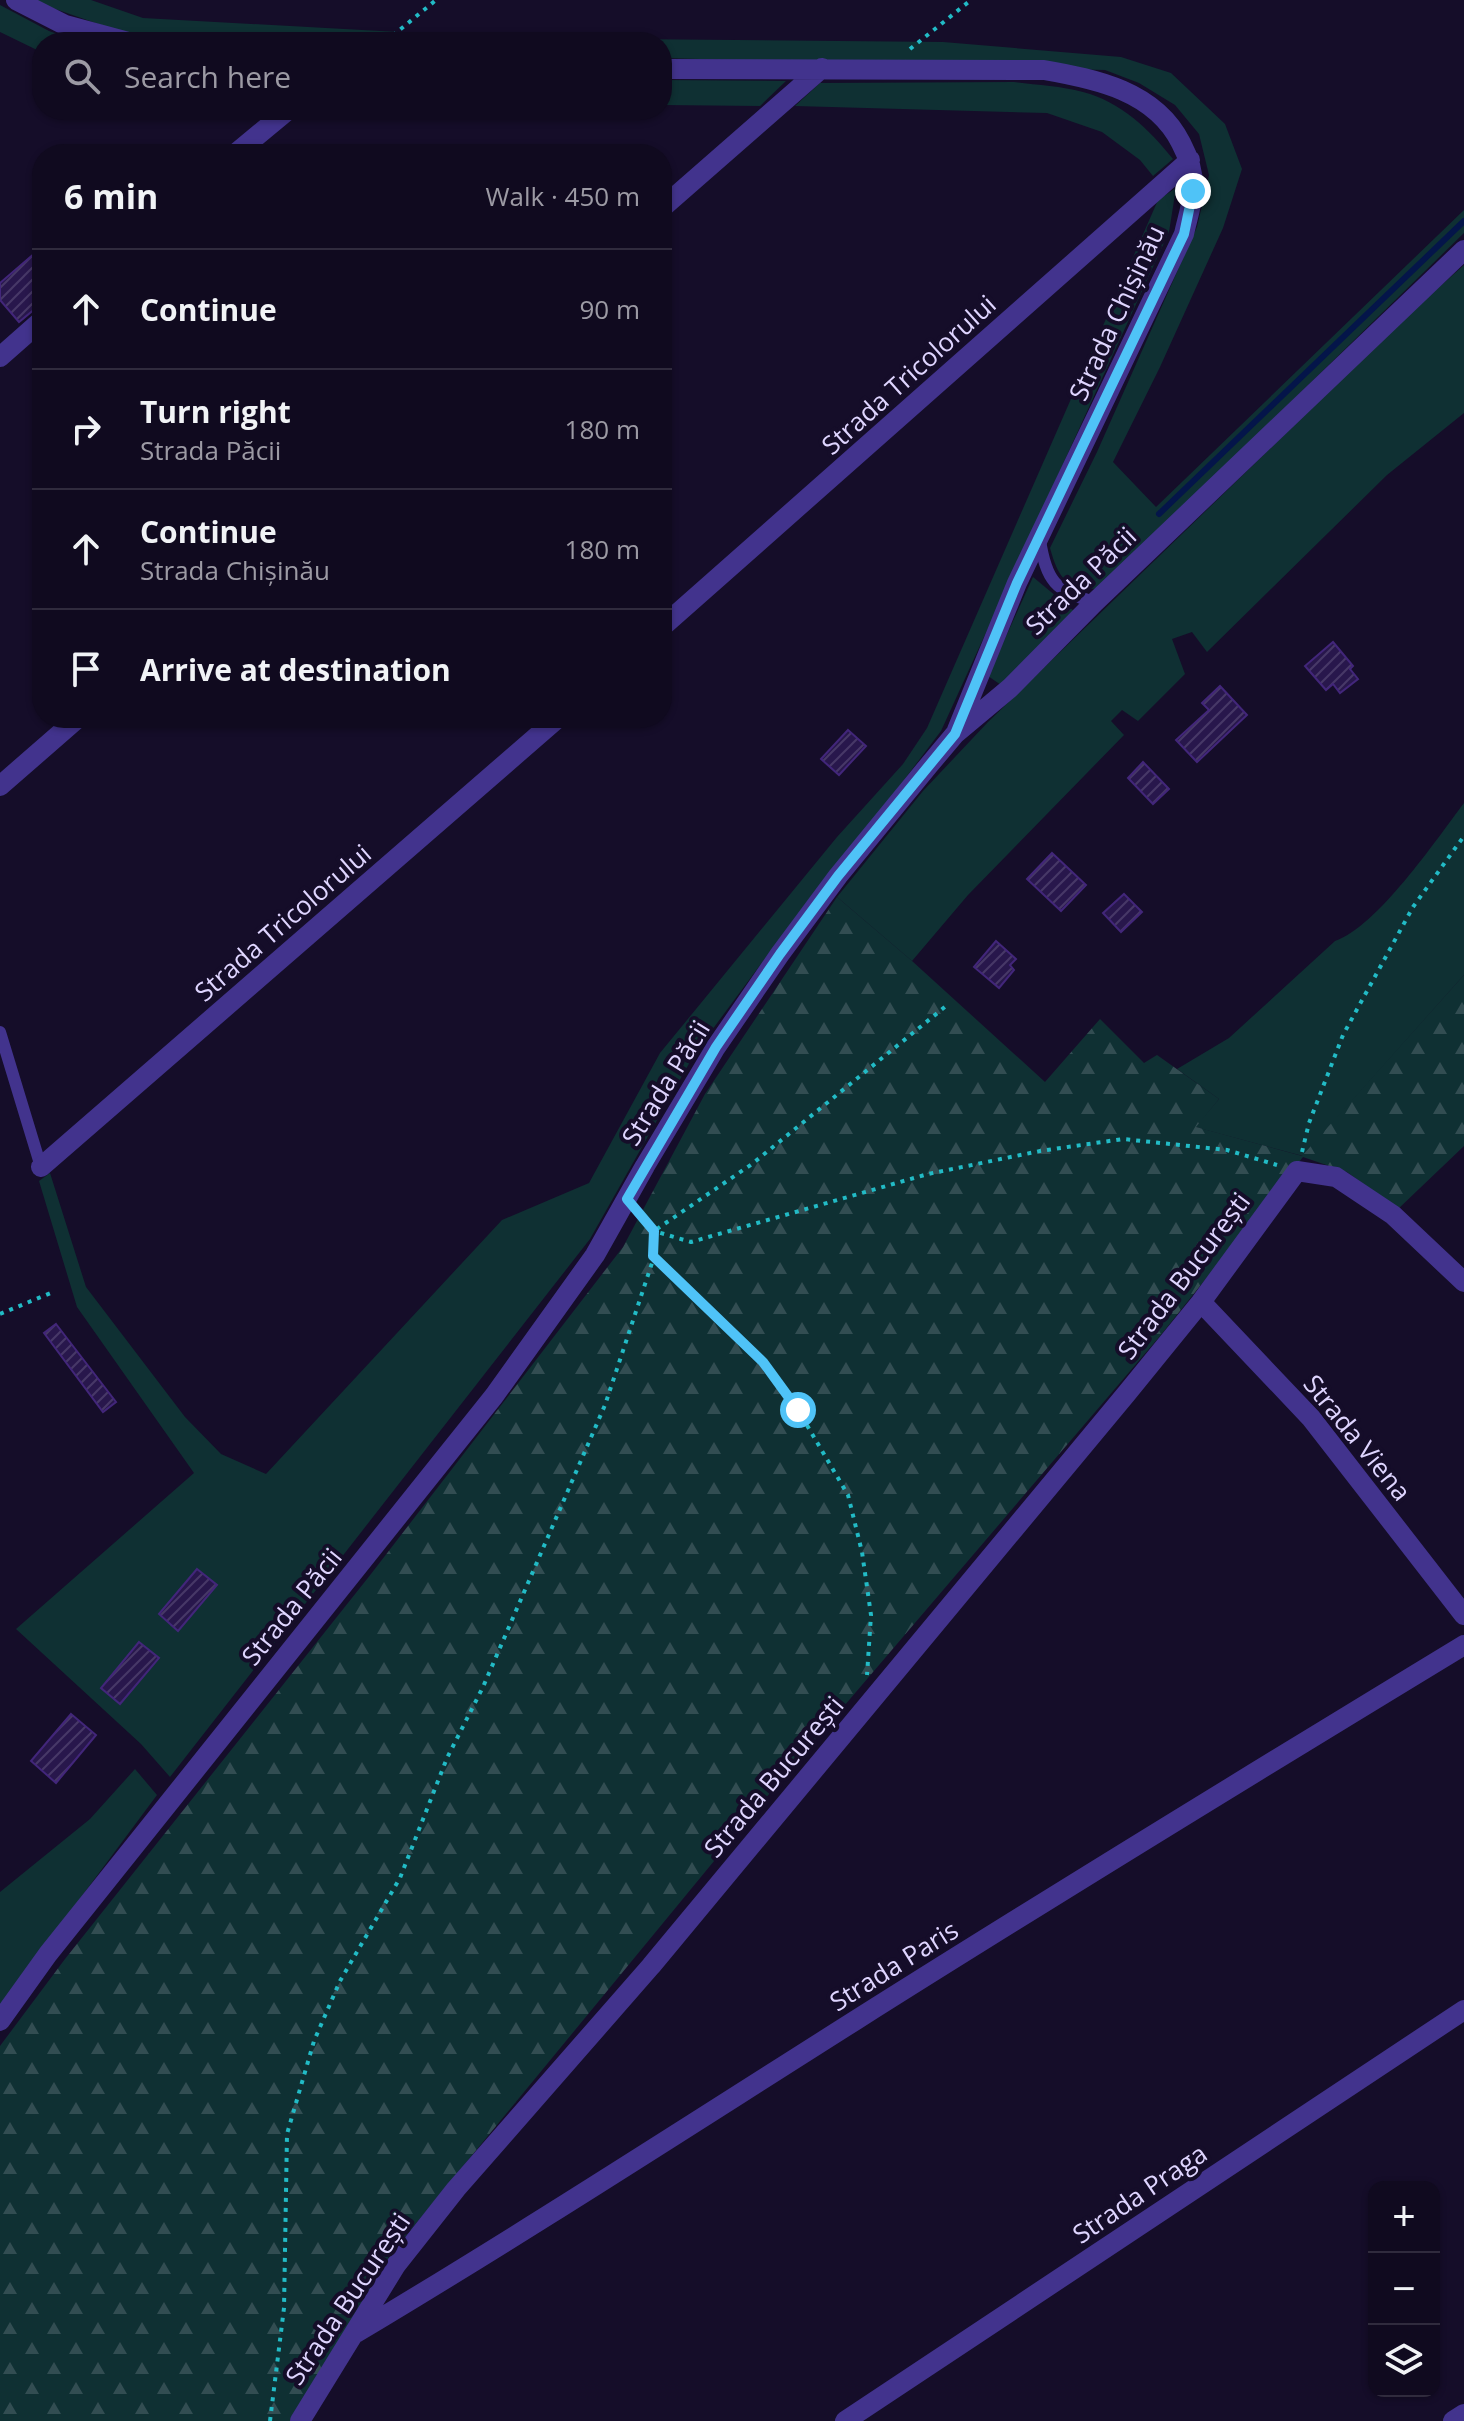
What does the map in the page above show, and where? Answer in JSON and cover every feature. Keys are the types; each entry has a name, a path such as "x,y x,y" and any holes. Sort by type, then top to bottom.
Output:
{"street":[{"path":"16,0 65,25 91,32"},
{"path":"672,199 822,68"},
{"name":"Strada Chișinău","path":"672,69 1044,70 1083,77 1126,90 1155,109 1174,129 1190,160 1193,191 1184,234 1017,583 955,734"},
{"path":"247,144 276,120"},
{"name":"Strada Tricolorului","path":"672,618 1190,160"},
{"name":"Strada Păcii","path":"0,2021 58,1941 494,1396 595,1255 716,1047 780,954 838,876 955,734 1010,688 1095,602 1464,250"},
{"path":"0,357 32,329"},
{"path":"0,786 67,728"},
{"name":"Strada Tricolorului","path":"41,1167 546,728"},
{"path":"1297,1171 1336,1177 1393,1215 1464,1282"},
{"name":"Strada București","path":"300,2421 396,2265 456,2189 651,1966 1201,1302 1297,1171"},
{"name":"Strada Viena","path":"1201,1302 1311,1418 1464,1615"},
{"name":"Strada Paris","path":"353,2334 1464,1645"},
{"name":"Strada Praga","path":"845,2421 1464,2010"},
{"path":"1453,2421 1464,2414"}],"lane":[{"path":"1040,539 1044,565 1057,587 1075,597 1095,602"},
{"path":"0,1032 41,1167"}],"path":[{"path":"397,32 436,0"},
{"path":"887,68 971,0"},
{"path":"627,1199 654,1231 691,1242 928,1174 1040,1151 1123,1139 1227,1150 1297,1171 1309,1123 1343,1035 1413,907 1464,836"},
{"path":"654,1231 752,1164 946,1006"},
{"path":"270,2421 284,2308 287,2134 314,2041 340,1981 400,1878 447,1758 483,1687 599,1419 647,1277 653,1256 654,1231"},
{"path":"653,1256 763,1362 798,1410 848,1495 862,1552 871,1615 863,1710"},
{"path":"0,1314 53,1292"}],"green space":[{"path":"35,0 91,0 143,18 398,32 121,32"},
{"path":"0,5 52,32 32,32 32,48 0,32"},
{"path":"672,40 943,42 1121,57 1171,73 1225,124 1242,169 1223,228 1113,462 1156,507 1464,210 1464,233 1099,589 1079,587 1066,580 1057,568 1050,548 1097,452 1197,227 1209,175 1199,134 1175,105 1139,83 1105,70 672,58"},
{"path":"672,80 786,81 760,106 672,105"},
{"path":"1014,82 1075,90 1110,102 1144,127 1173,159 1153,176 1140,160 1102,132 1047,113 795,106 820,83"},
{"path":"1176,188 1169,232 941,731 823,880 695,1053 590,1239 170,1777 141,1744 16,1629 194,1473 77,1307 39,1181 50,1173 86,1287 185,1417 221,1454 266,1474 502,1220 589,1183 660,1053 837,837 903,764 927,728 1158,200"},
{"path":"1464,265 1464,413 1387,475 1207,652 1192,632 1172,639 1185,674 1138,721 1122,710 1111,721 1124,735 968,895 912,961 837,897 923,791 988,722 1409,314"},
{"path":"1033,577 1074,611 1001,685 988,676"},
{"path":"1464,803 1464,975 1303,1156 1195,1127 1219,1099 1177,1069 1229,1038 1335,941 1369,919 1405,881"},
{"path":"837,897 1045,1082 1100,1019 1144,1063 1157,1055 1219,1099 1196,1127 1302,1156 1464,975 1464,1146 1398,1209 1347,1172 1303,1157 1160,1336 774,1788 390,2255 290,2421 0,2421 0,2046 623,1247 705,1094"},
{"path":"135,1769 157,1795 0,2006 0,1892 90,1819"}],"building":[{"path":"32,256 32,311 19,322 0,300 0,283"},
{"path":"1333,642 1353,666 1350,669 1358,679 1340,693 1333,684 1326,690 1305,666"},
{"path":"1220,686 1247,715 1197,762 1176,740 1209,710 1202,703"},
{"path":"848,730 866,746 839,775 821,759"},
{"path":"1143,762 1169,789 1153,804 1128,778"},
{"path":"1052,853 1086,885 1061,911 1027,879"},
{"path":"1124,894 1142,912 1121,932 1103,913"},
{"path":"996,941 1016,959 1010,965 1014,970 999,988 974,967"},
{"path":"56,1324 116,1402 103,1412 44,1333"},
{"path":"197,1569 217,1585 178,1631 159,1614"},
{"path":"139,1642 159,1658 120,1704 101,1688"},
{"path":"71,1714 96,1735 56,1783 31,1761"}],"waterway":[{"path":"1159,514 1464,221"}],"route":[{"path":"798,1410 763,1362 653,1256 654,1231 627,1199 716,1047 780,954 838,876 955,734 1017,583 1184,234 1193,191"}]}
